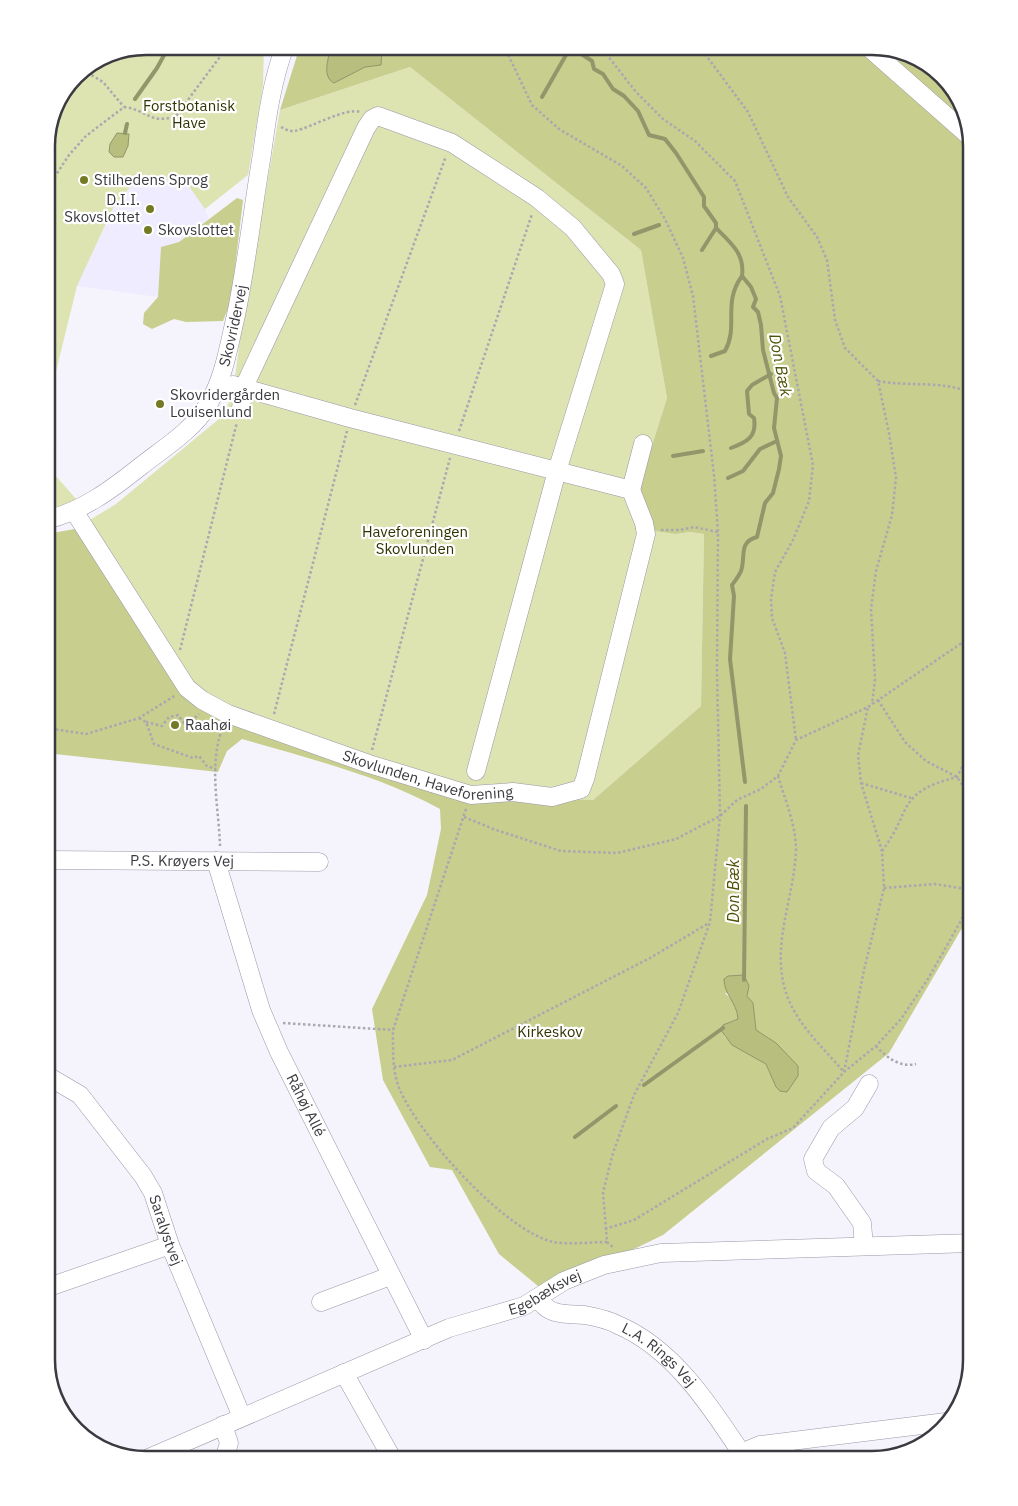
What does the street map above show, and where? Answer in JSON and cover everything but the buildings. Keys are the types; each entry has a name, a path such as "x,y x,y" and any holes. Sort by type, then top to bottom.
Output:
{"street":[{"name":"Skovridervej","path":"55,517 74,511 110,490 190,428 207,406 220,381 239,297 267,120 277,67 282,55"},
{"path":"877,55 961,129"},
{"path":"241,409 243,388 372,119 378,116 386,117 452,143 560,216 611,274 615,284 557,472 476,771"},
{"path":"220,381 557,472 632,490"},
{"path":"643,444 632,490 646,528"},
{"name":"Skovlunden, Haveforening","path":"74,511 187,688 202,700 228,714 369,764 470,795 513,792 552,797 581,789 646,528"},
{"name":"P.S. Krøyers Vej","path":"55,860 318,862"},
{"name":"Råhøj Allé","path":"216,862 266,1022 278,1052 424,1340"},
{"name":"Saralystvej","path":"55,1080 80,1095 143,1176 153,1193 170,1246 242,1417"},
{"path":"864,1246 862,1223 836,1186 816,1171 813,1159 831,1128 855,1108 869,1084"},
{"name":"Egebæksvej","path":"164,1451 449,1328 524,1306 564,1281 596,1268 661,1253 963,1241"},
{"path":"55,1285 170,1246"},
{"path":"321,1302 390,1276"},
{"name":"L.A. Rings Vej","path":"537,1298 544,1306 554,1312 588,1316 619,1325 651,1344 675,1366 699,1393 740,1451"},
{"path":"344,1374 388,1451"},
{"path":"751,1451 760,1445 937,1423"},
{"path":"223,1425 229,1443 227,1451"}],"path":[{"path":"55,176 68,155 86,136 124,107 135,108 155,120 176,116 221,55"},
{"path":"508,55 532,105 559,129 622,166 646,188 665,219 683,258 693,296 714,476 718,532 717,670 720,816 710,922 678,1013 634,1094 613,1153 602,1192 607,1242"},
{"path":"464,817 496,830 561,851 617,853 676,839 720,816 737,800 761,789 778,776 796,740 785,653 772,618 771,599 775,572 794,540 809,501 813,465 780,296 735,181 695,141 663,118 636,92 607,55"},
{"path":"706,55 748,112 788,197 817,236 827,260 835,320 843,343 855,360 878,381 893,384 939,384 963,390"},
{"path":"90,74 103,82 124,107"},
{"path":"267,120 274,121 289,131 304,129 350,111 367,114 372,119"},
{"path":"359,394 446,158"},
{"path":"462,422 530,220"},
{"path":"872,704 875,679 871,609 876,571 892,516 896,478 878,381"},
{"path":"181,645 241,409"},
{"path":"277,704 344,444"},
{"path":"373,747 447,470"},
{"path":"646,528 666,531 694,527 718,532"},
{"path":"796,740 868,707 962,643"},
{"path":"55,729 86,734 139,718 187,688"},
{"path":"139,718 162,726 169,717 178,715 184,723 189,723 199,714 202,700"},
{"path":"878,700 905,742 926,761 957,777 963,786"},
{"path":"844,1072 864,970 884,888 882,851 860,783 858,755 868,707"},
{"path":"216,862 220,852 216,769 219,736 228,714"},
{"path":"146,722 154,744 192,758 199,756 207,766 216,769"},
{"path":"882,851 911,798 932,783 957,777 963,765"},
{"path":"778,776 793,825 796,849 780,941 781,975 790,1004 803,1024 844,1072"},
{"path":"860,783 911,798"},
{"path":"470,795 393,1030 394,1067 400,1090 418,1120 452,1165 494,1206 524,1228 554,1242 607,1242 629,1260"},
{"path":"884,888 935,884 963,889"},
{"path":"606,1229 634,1220 767,1139 793,1128 844,1072 876,1046 901,1019 928,979 963,917"},
{"path":"394,1067 452,1060 650,958 710,922"},
{"path":"266,1022 393,1030"},
{"path":"876,1046 889,1059 910,1066 916,1064"}],"shaded area":[{"path":"329,55 382,55 381,65 365,67 334,83 328,76"},
{"path":"117,133 129,134 128,146 123,157 114,157 109,152 110,144"},
{"name":"Skovslottet","path":"164,179 188,185 205,209 209,219 179,242 161,247 158,297 77,286 114,206 132,185"},
{"path":"744,975 749,986 747,996 753,1003 756,1030 776,1043 798,1066 798,1076 787,1092 780,1091 776,1087 766,1064 732,1045 721,1030 723,1025 738,1019 725,985 724,979 728,976"}],"green space":[{"name":"Forstbotanisk Have","path":"146,55 264,55 263,85 248,175 205,209 188,185 164,179 132,185 114,206 77,286 55,375 55,140 58,122 70,95 95,70 122,58"},
{"name":"Kirkeskov","path":"297,55 878,55 896,58 918,67 936,82 951,100 960,122 962,134 963,926 889,1053 663,1235 632,1250 538,1286 499,1254 452,1170 430,1167 383,1080 372,1009 427,895 441,829 440,809 368,777 242,739 227,751 218,772 55,754 55,532 75,529 186,694 461,795 593,800 701,706 704,534 690,532 676,534 650,530 638,490 667,398 641,250 410,67 280,110","holes":["747,992 756,1030 776,1087 766,1064 725,1037 724,1033 730,1022 738,1019 735,1003 725,993"]},
{"name":"Haveforeningen Skovlunden","path":"410,67 641,250 667,398 638,490 676,534 690,532 704,534 701,706 593,800 461,795 186,694 75,529 116,504 225,414 234,384 242,325 280,110"},
{"path":"237,198 243,200 231,301 223,321 186,322 174,319 152,329 143,324 144,313 158,297 161,247 179,242"},
{"path":"55,475 77,500 55,510"}],"waterway":[{"path":"135,99 164,55"},
{"path":"542,97 566,55"},
{"name":"Don Bæk","path":"583,55 592,61 594,69 603,74 613,89 624,96 638,111 649,135 665,139 676,153 704,197 704,206 716,223 716,228 736,249 741,261 742,276 751,287 756,299 753,307 758,312 763,350 777,398 774,428 781,456 773,493 765,503 757,537 747,542 741,571 732,585 734,596 730,659 745,782"},
{"path":"125,133 127,124"},
{"path":"634,234 659,225"},
{"path":"702,250 716,228"},
{"path":"711,356 725,351 729,342 733,296 742,276"},
{"path":"731,448 750,438 754,430 754,418 749,414 747,391 752,385 771,374"},
{"path":"728,478 743,471 760,449 777,441"},
{"path":"673,456 703,451"},
{"name":"Don Bæk","path":"744,980 746,806"},
{"path":"644,1085 723,1028"},
{"path":"575,1137 616,1106"}],"place":[{"name":"Stilhedens Sprog","path":"84,180"},
{"name":"D.I.I. Skovslottet","path":"150,209"},
{"name":"Skovslottet","path":"148,230"},
{"name":"Skovridergården Louisenlund","path":"160,404"},
{"name":"Raahøi","path":"175,725"}]}
